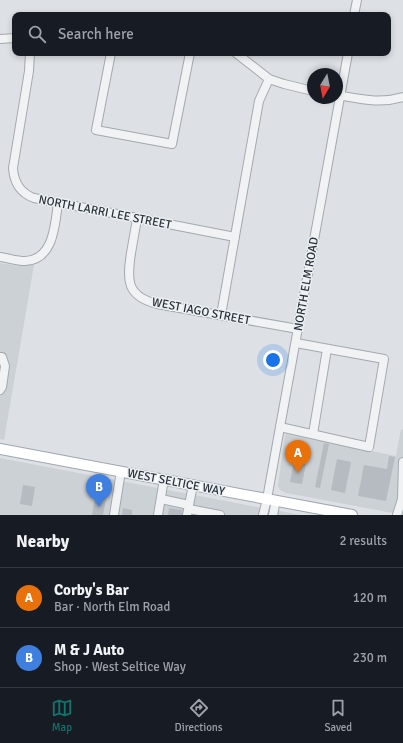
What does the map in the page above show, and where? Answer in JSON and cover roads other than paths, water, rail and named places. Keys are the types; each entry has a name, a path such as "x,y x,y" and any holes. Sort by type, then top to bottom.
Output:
{"main road":[{"name":"WEST SELTICE WAY","path":"0,449 352,515"}],"street":[{"path":"355,12 357,0"},
{"path":"0,39 12,38"},
{"name":"NORTH LARRI LEE STREET","path":"30,56 30,71 13,174 18,187 27,196 137,219 235,237"},
{"path":"110,56 96,130 172,144 189,56"},
{"path":"240,56 269,79 307,89"},
{"name":"NORTH ELM ROAD","path":"343,76 347,56"},
{"path":"221,315 259,101 269,79"},
{"path":"343,96 376,101 390,101 403,97"},
{"name":"NORTH ELM ROAD","path":"262,515 271,500 280,427 337,104"},
{"path":"0,257 30,260 42,254 50,244 58,203"},
{"name":"WEST IAGO STREET","path":"137,219 128,274 131,287 141,298 147,301 298,329"},
{"path":"280,427 369,447 384,359 296,343"},
{"path":"313,434 327,349"},
{"path":"0,357 2,357 6,366 2,387 0,390"},
{"path":"397,515 402,499 403,462"},
{"path":"114,515 121,471"},
{"path":"158,515 164,479"},
{"path":"188,509 193,485"},
{"path":"161,499 188,509 220,515"},
{"path":"271,500 273,515"}],"place":[{"name":"Corby's Bar","path":"298,473"},
{"name":"M & J Auto","path":"99,507"}]}
